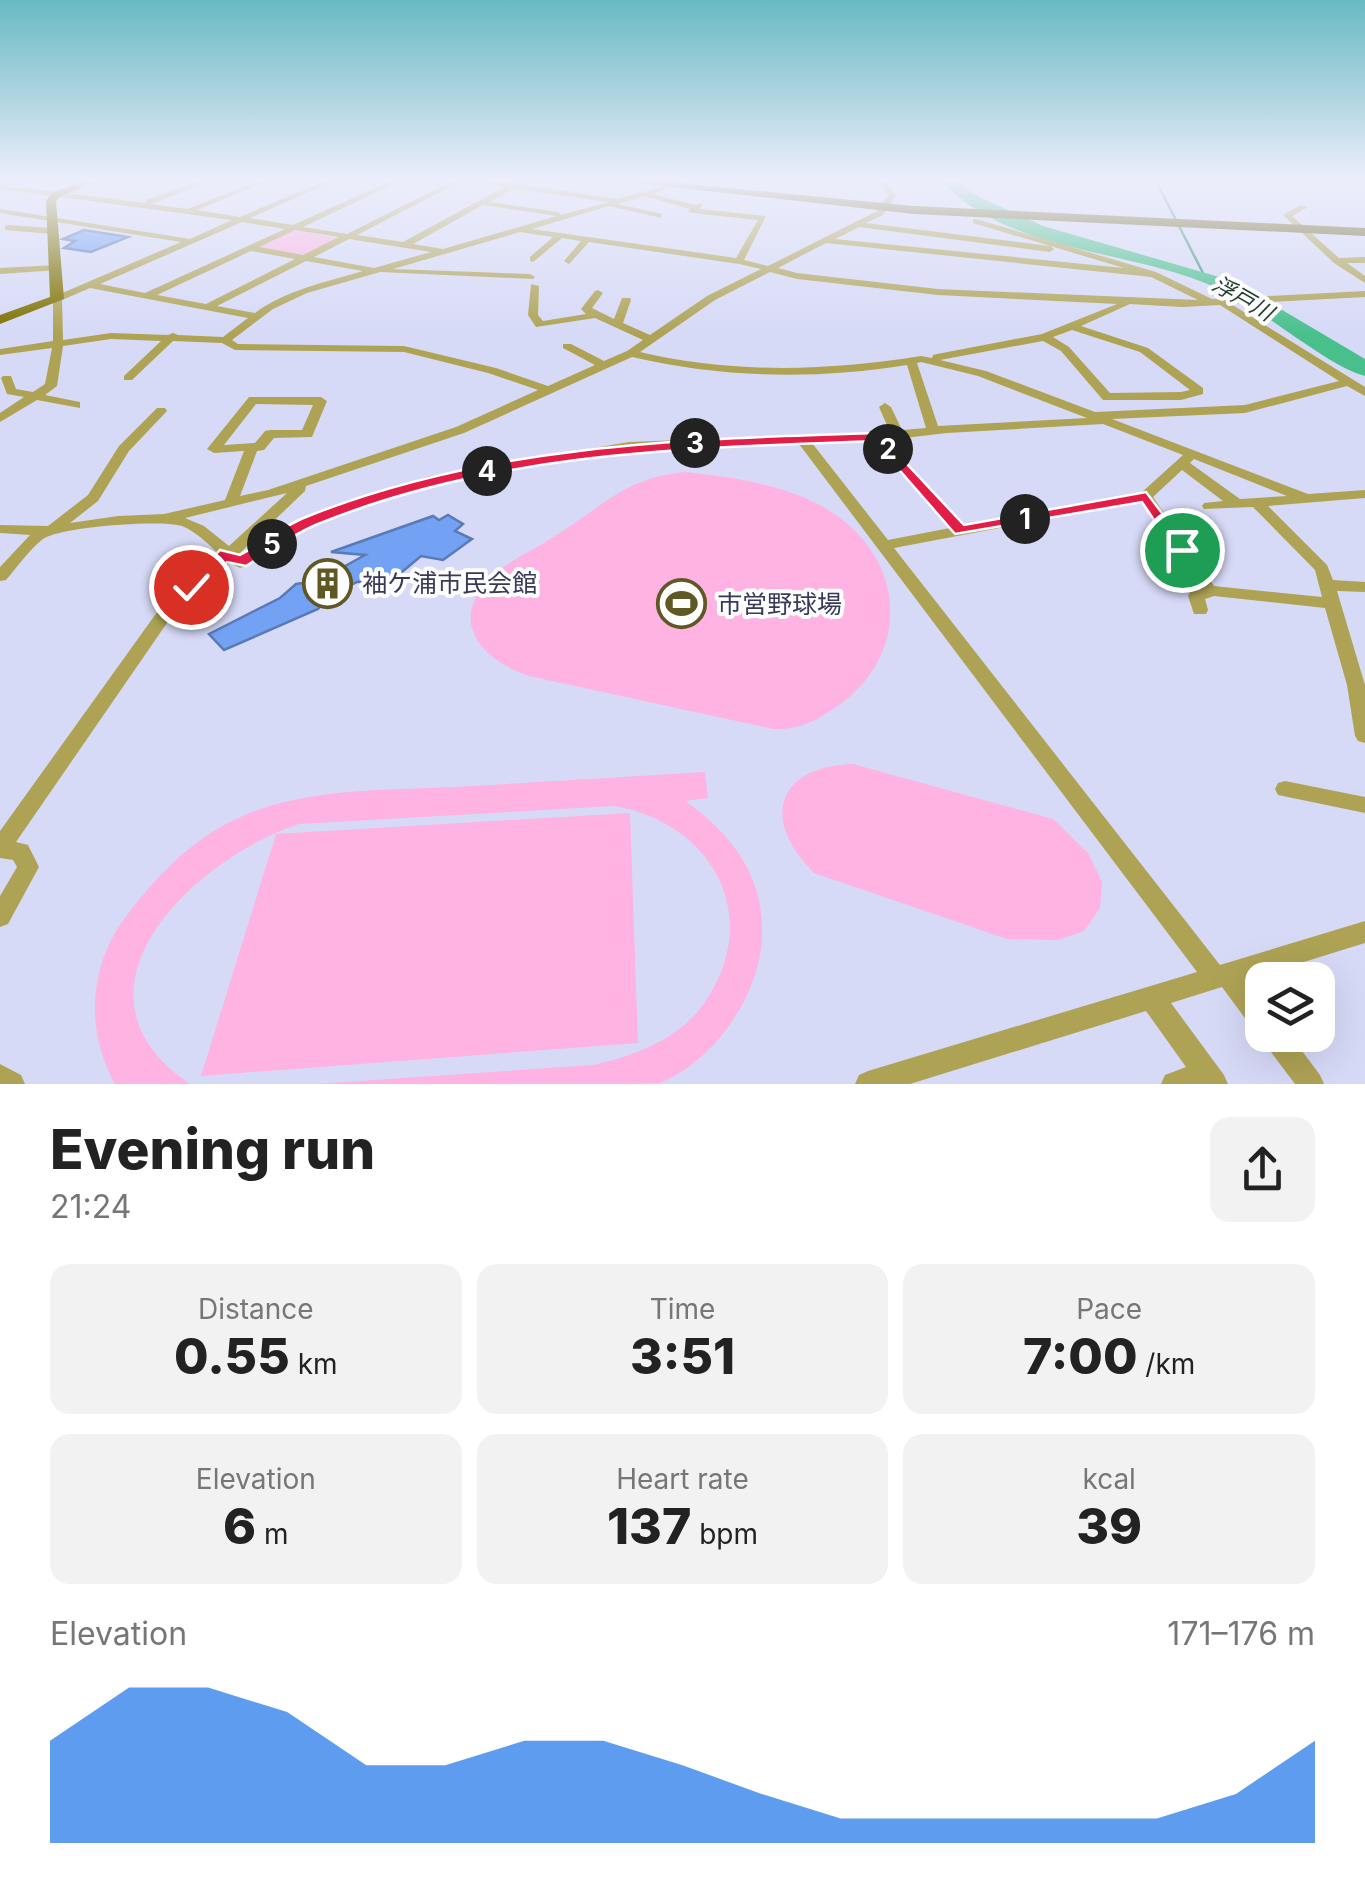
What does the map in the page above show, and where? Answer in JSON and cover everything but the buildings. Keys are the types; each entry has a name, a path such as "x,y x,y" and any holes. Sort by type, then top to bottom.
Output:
{"main road":[{"path":"0,320 57,299 52,232"}],"street":[{"path":"47,232 52,232"},
{"path":"132,232 189,241"},
{"path":"0,418 50,386 58,344 57,299 211,232"},
{"path":"148,295 284,232"},
{"path":"317,232 446,252"},
{"path":"210,306 356,232"},
{"path":"405,245 430,232"},
{"path":"225,340 255,316 304,292 508,232"},
{"path":"530,232 739,260 816,279 938,292 1216,303 1365,294"},
{"path":"739,260 755,232"},
{"path":"0,529 43,534 164,519 307,482 460,430 631,354 711,298 847,232"},
{"path":"910,232 1018,246 1076,249"},
{"path":"1014,232 1153,274 1216,303 1365,392"},
{"path":"1309,232 1337,262 1365,280"},
{"path":"533,259 558,237"},
{"path":"569,261 585,241"},
{"path":"828,241 1153,274"},
{"path":"1015,263 1018,246"},
{"path":"250,248 403,275 532,281 533,316 540,324 596,316"},
{"path":"1337,262 1365,260"},
{"path":"0,271 56,268"},
{"path":"89,284 255,316"},
{"path":"598,293 586,309 650,340"},
{"path":"617,326 626,300"},
{"path":"631,354 702,370 754,374 916,360 1045,338 1129,302"},
{"path":"1045,338 1065,350 1107,396 1181,396 1198,391 1144,350 1071,326"},
{"path":"0,352 111,336 225,340 235,347 426,352 548,390"},
{"path":"128,378 173,336"},
{"path":"567,346 604,364"},
{"path":"916,360 982,373 1186,460 1308,500"},
{"path":"916,360 933,430"},
{"path":"7,378 11,391 76,404"},
{"path":"164,519 188,523 240,563 309,522 430,480 629,446 878,437 1245,409 1350,382"},
{"path":"253,400 321,401 307,434 270,434 260,447 252,447 214,449 253,400"},
{"path":"885,407 898,435"},
{"path":"0,576 43,534 93,498 124,449 161,411"},
{"path":"878,437 960,531"},
{"path":"804,440 1245,1002"},
{"path":"230,502 252,447"},
{"path":"883,545 1146,496 1186,460"},
{"path":"1186,460 1237,504"},
{"path":"0,918 28,867 20,852 0,849 142,644 226,554 307,482"},
{"path":"1209,506 1365,494"},
{"path":"1146,496 1210,592"},
{"path":"1256,503 1314,557 1328,584 1365,736"},
{"path":"1182,550 1216,549"},
{"path":"1328,584 1365,587"},
{"path":"1200,610 1196,596 1210,592 1334,602"},
{"path":"1285,788 1365,805"},
{"path":"868,1084 1365,932"},
{"path":"1152,996 1211,1078 1174,1084"},
{"path":"1287,1052 1311,1084"},
{"path":"0,1077 12,1084"}],"shaded area":[{"path":"290,232 339,238 303,255 256,247"},
{"name":"市営野球場","path":"685,472 750,481 814,502 850,526 882,571 889,596 890,621 885,645 858,689 813,721 773,729 529,676 498,661 476,638 471,611 477,595 496,573 630,487"},
{"path":"853,764 1053,819 1088,853 1102,882 1100,908 1084,931 1058,940 1007,939 814,873 787,834 782,816 784,800 792,786 807,775 827,767"},
{"path":"705,772 708,798 685,801 719,830 745,863 760,903 761,948 750,988 728,1028 679,1073 660,1083 316,1084 593,1065 655,1044 695,1015 722,969 729,937 728,906 718,878 701,853 678,832 648,816 614,806 299,824 258,841 218,866 182,897 154,933 137,971 135,1009 151,1048 190,1084 115,1084 99,1045 95,1004 109,944 131,910 169,867 230,822 283,802 339,793"},
{"path":"630,813 638,1043 201,1076 276,834"}],"waterway":[{"name":"浮戸川","path":"1042,232 1205,276 1267,306 1365,369"},
{"path":"1182,232 1204,275"}],"place":[{"name":"袖ケ浦市民会館","path":"327,583"},
{"name":"市営野球場","path":"682,604"}],"route":[{"path":"191,587 226,554 240,563 309,522 430,480 651,444 878,437 960,531 1146,496 1182,550"}]}
